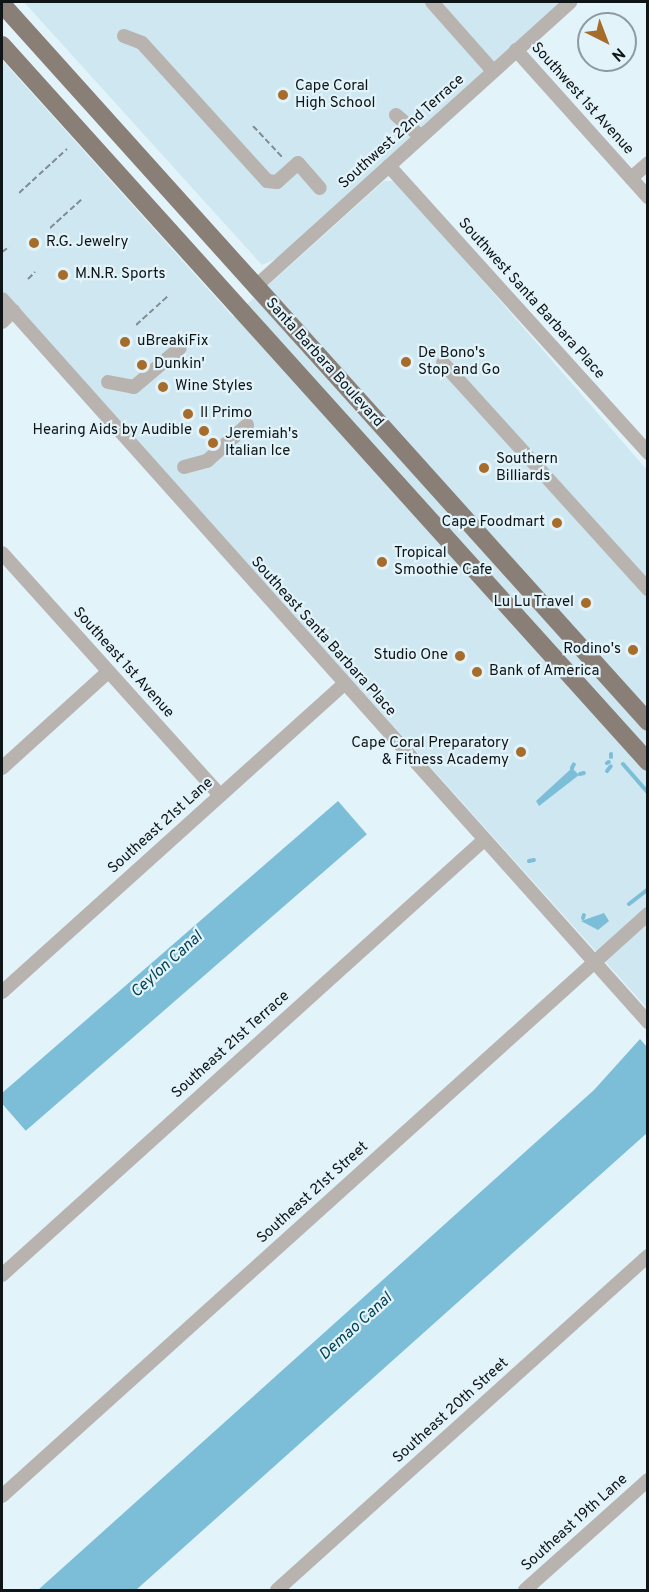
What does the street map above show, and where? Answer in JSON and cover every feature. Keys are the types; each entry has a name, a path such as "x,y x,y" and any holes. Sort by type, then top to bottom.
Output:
{"main road":[{"name":"Santa Barbara Boulevard","path":"2,4 648,722"},
{"name":"Santa Barbara Boulevard","path":"2,45 648,762"}],"street":[{"path":"432,2 493,71"},
{"name":"Southwest 22nd Terrace","path":"255,287 516,50 554,6 570,2"},
{"path":"124,36 142,43 270,183 298,163 320,188"},
{"name":"Southwest 1st Avenue","path":"516,50 648,197"},
{"path":"396,116 421,137"},
{"path":"631,178 648,163"},
{"name":"Southwest Santa Barbara Place","path":"389,166 648,453"},
{"name":"Southeast Santa Barbara Place","path":"2,299 343,685 648,1022"},
{"path":"2,322 13,312"},
{"path":"108,382 134,387 180,348"},
{"path":"442,363 648,589"},
{"path":"184,467 207,461 247,425"},
{"name":"Southeast 1st Avenue","path":"2,553 220,795"},
{"path":"2,768 108,672"},
{"name":"Southeast 21st Lane","path":"2,992 343,685"},
{"name":"Southeast 21st Terrace","path":"2,1275 484,840"},
{"name":"Southeast 21st Street","path":"2,1496 648,914"},
{"name":"Southeast 20th Street","path":"277,1590 648,1256"},
{"name":"Southeast 19th Lane","path":"525,1590 648,1480"}],"path":[{"path":"254,126 283,158"},
{"path":"19,193 67,149"},
{"path":"50,228 81,200"},
{"path":"2,252 9,247"},
{"path":"28,279 35,272"},
{"path":"136,325 168,296"}],"shaded area":[{"name":"Cape Coral High School","path":"24,2 563,2 280,257 262,265"},
{"path":"2,60 233,317 384,181 396,181 647,470 647,1008 2,290"}],"water":[{"path":"572,768 579,775 539,806 536,801"},
{"name":"Ceylon Canal","path":"338,801 367,834 26,1131 2,1103 2,1093"},
{"path":"604,913 609,921 598,930 581,921"},
{"name":"Demao Canal","path":"640,1039 647,1047 647,1133 136,1590 38,1590 594,1090"}],"waterway":[{"path":"572,768 574,764"},
{"path":"623,764 648,793"},
{"path":"607,771 611,766"},
{"path":"580,774 584,773"},
{"path":"529,861 534,860"},
{"path":"629,904 648,889"}],"place":[{"name":"Cape Coral High School","path":"283,95"},
{"name":"R.G. Jewelry","path":"34,243"},
{"name":"M.N.R. Sports","path":"63,275"},
{"name":"uBreakiFix","path":"125,342"},
{"name":"De Bono's Stop and Go","path":"406,362"},
{"name":"Dunkin'","path":"142,365"},
{"name":"Wine Styles","path":"163,387"},
{"name":"Il Primo","path":"188,414"},
{"name":"Hearing Aids by Audible","path":"204,431"},
{"name":"Jeremiah's Italian Ice","path":"213,443"},
{"name":"Southern Billiards","path":"484,468"},
{"name":"Cape Foodmart","path":"557,523"},
{"name":"Tropical Smoothie Cafe","path":"382,562"},
{"name":"Lu Lu Travel","path":"586,603"},
{"name":"Rodino's","path":"633,650"},
{"name":"Studio One","path":"460,656"},
{"name":"Bank of America","path":"477,672"},
{"name":"Cape Coral Preparatory & Fitness Academy","path":"521,752"}]}
